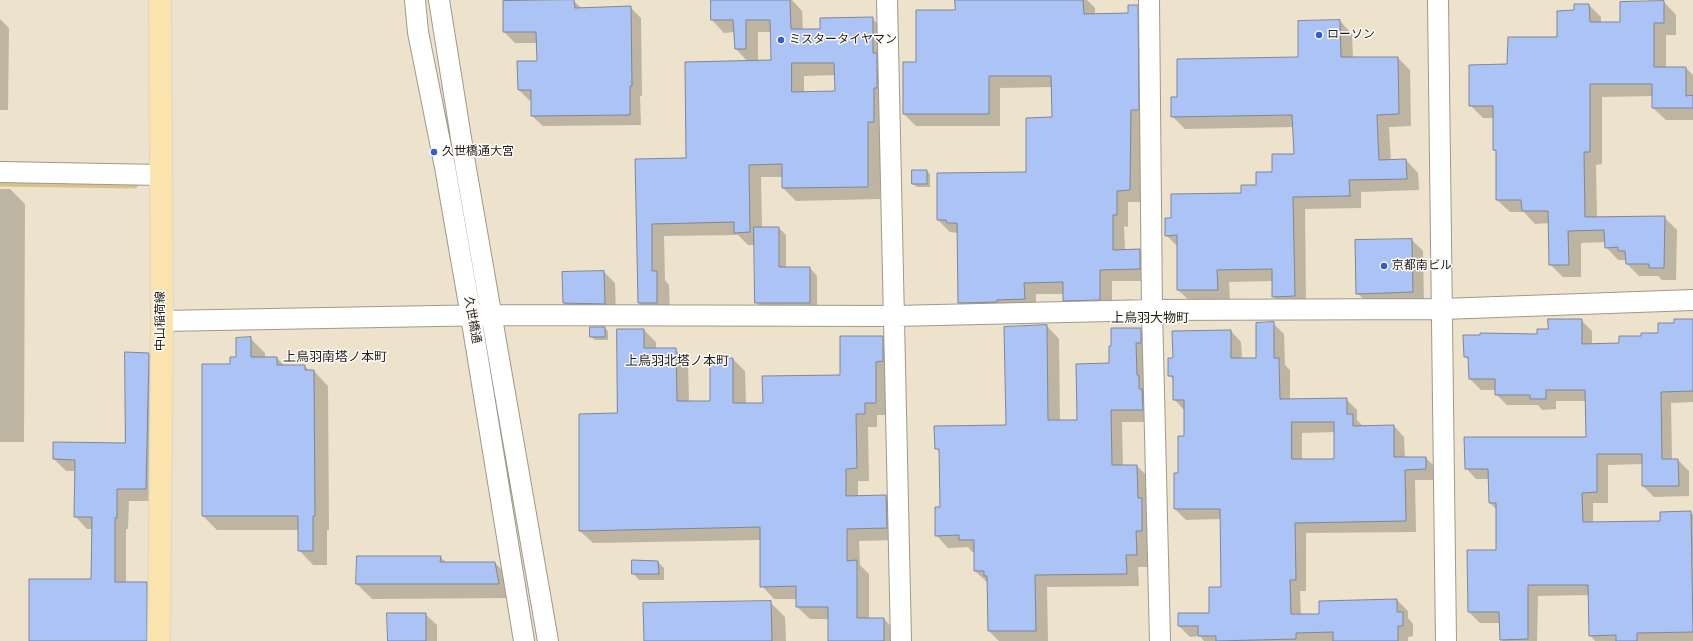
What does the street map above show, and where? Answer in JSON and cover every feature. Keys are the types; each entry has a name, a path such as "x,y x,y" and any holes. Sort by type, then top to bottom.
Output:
{"main road":[{"name":"中山稲荷線","path":"159,641 162,320 160,0"}],"street":[{"name":"久世橋通","path":"415,0 418,32 445,167 471,316 524,641"},
{"name":"久世橋通","path":"439,0 465,163 548,641"},
{"path":"887,0 901,641"},
{"path":"1149,0 1152,310 1160,641"},
{"path":"1438,0 1446,641"},
{"path":"445,167 465,163"},
{"path":"0,172 161,175"},
{"path":"162,320 491,315 895,316 1152,310 1442,309 1693,300"},
{"path":"494,456 515,454"},
{"path":"517,596 540,593"}],"shaded area":[{"path":"0,0 1693,0 1693,641 0,641"}],"building":[{"path":"574,0 575,8 631,6 632,86 630,86 630,115 531,116 531,90 518,90 517,61 537,61 536,32 503,32 503,1"},
{"path":"711,0 790,0 791,29 820,29 820,18 873,17 873,53 877,53 877,88 874,88 874,122 868,122 868,187 782,188 782,164 749,165 750,232 734,233 734,222 652,224 652,271 657,271 657,303 638,303 635,159 686,158 685,62 771,60 770,20 746,20 746,49 735,49 733,20 711,20","holes":["792,63 834,63 835,91 792,92"]},
{"path":"955,0 1083,0 1084,14 1128,13 1128,5 1138,5 1139,110 1131,110 1130,190 1117,191 1117,215 1113,215 1113,250 1140,249 1140,269 1100,270 1100,300 1063,301 1063,282 1024,283 1025,299 997,300 997,302 958,303 957,223 947,223 946,220 937,220 937,173 1026,172 1026,118 1052,117 1051,76 989,76 989,114 903,114 903,62 916,62 916,10 955,10"},
{"path":"1664,1 1664,23 1654,23 1654,67 1686,67 1686,96 1693,95 1693,108 1652,108 1652,84 1590,84 1590,152 1584,152 1585,217 1665,216 1664,268 1649,268 1649,264 1626,264 1625,251 1618,251 1618,247 1605,248 1604,230 1568,231 1569,265 1549,265 1548,211 1522,211 1521,200 1496,200 1496,150 1493,150 1493,106 1469,106 1469,65 1507,64 1508,37 1557,37 1557,11 1574,10 1574,4 1589,4 1590,22 1620,22 1620,2"},
{"path":"1340,20 1341,57 1398,57 1399,114 1377,115 1379,160 1406,159 1407,179 1349,180 1350,196 1293,197 1295,296 1272,297 1272,269 1217,270 1218,290 1177,290 1177,235 1165,236 1165,218 1171,218 1171,194 1241,193 1241,185 1256,185 1256,172 1272,172 1272,154 1294,154 1292,115 1171,117 1171,97 1177,97 1177,59 1298,57 1298,21"},
{"path":"912,170 927,170 927,184 912,184"},
{"path":"754,227 779,227 779,267 810,267 810,303 755,303"},
{"name":"京都南ビル","path":"1412,239 1413,292 1356,294 1355,240"},
{"path":"604,271 605,304 563,303 562,272"},
{"path":"1548,319 1582,319 1582,344 1619,343 1619,336 1641,336 1641,333 1658,333 1658,323 1674,323 1674,319 1693,319 1693,391 1661,392 1662,459 1678,459 1679,486 1642,486 1642,454 1597,454 1597,492 1582,493 1583,522 1660,521 1660,512 1691,511 1693,632 1637,633 1637,641 1616,641 1616,635 1589,636 1588,585 1528,585 1528,639 1500,640 1499,612 1468,612 1467,550 1496,550 1496,503 1489,503 1488,469 1465,469 1464,437 1586,437 1585,390 1546,390 1546,399 1530,399 1530,395 1495,395 1495,379 1469,379 1468,357 1464,357 1463,335 1480,335 1480,333 1537,334 1537,329 1548,329"},
{"path":"1274,322 1274,358 1279,358 1280,399 1347,398 1347,414 1353,414 1353,426 1394,425 1394,457 1426,457 1426,469 1405,470 1406,521 1295,523 1296,580 1290,580 1291,614 1319,614 1319,601 1397,599 1397,612 1403,612 1403,626 1398,626 1398,641 1333,641 1333,632 1296,633 1296,639 1216,641 1216,636 1198,636 1198,626 1178,626 1178,613 1209,613 1209,587 1221,587 1220,509 1174,509 1174,473 1178,473 1178,436 1184,436 1184,400 1173,400 1173,376 1168,376 1168,358 1173,358 1172,331 1231,330 1231,358 1256,358 1256,323","holes":["1292,422 1334,422 1334,459 1292,459"]},
{"path":"1047,325 1048,420 1077,420 1076,364 1109,363 1111,328 1141,328 1141,343 1136,343 1137,375 1139,375 1139,389 1142,389 1143,410 1111,410 1112,465 1137,465 1138,498 1142,498 1142,531 1136,531 1137,555 1126,555 1127,574 1035,575 1036,631 988,631 987,576 984,576 984,571 974,571 974,540 959,540 959,535 935,536 935,507 940,507 939,449 935,449 934,426 1006,425 1004,327"},
{"path":"590,327 605,327 605,337 590,337"},
{"path":"617,329 644,329 644,348 676,348 677,401 710,401 710,358 733,358 733,403 763,403 762,376 840,375 840,336 883,336 883,361 876,362 876,403 865,403 865,414 856,414 857,468 846,469 846,496 886,495 887,528 847,529 847,561 857,560 857,618 884,618 884,641 828,641 828,607 796,607 796,586 760,587 760,527 579,531 579,414 617,413"},
{"path":"251,337 251,357 277,357 277,365 305,365 305,370 314,370 315,516 313,516 313,551 298,551 298,516 202,516 202,364 230,364 230,357 236,357 236,338"},
{"path":"125,352 149,353 146,489 117,489 117,518 115,518 115,582 147,582 147,641 29,641 29,579 91,579 92,517 74,517 75,460 53,459 53,442 125,443"},
{"path":"357,556 441,556 440,562 495,562 499,584 356,584"},
{"path":"632,560 658,561 659,574 632,574"},
{"path":"771,601 772,641 644,641 643,603"},
{"path":"387,613 426,613 426,641 388,641"}],"waterway":[{"path":"0,184 135,186"}],"place":[{"name":"ローソン","path":"1319,35"},
{"name":"ミスタータイヤマン","path":"781,40"},
{"name":"久世橋通大宮","path":"434,152"},
{"name":"京都南ビル","path":"1384,266"}],"district":[{"name":"上鳥羽大物町","path":"1150,319"},
{"name":"上鳥羽南塔ノ本町","path":"335,358"},
{"name":"上鳥羽北塔ノ本町","path":"677,362"}]}
